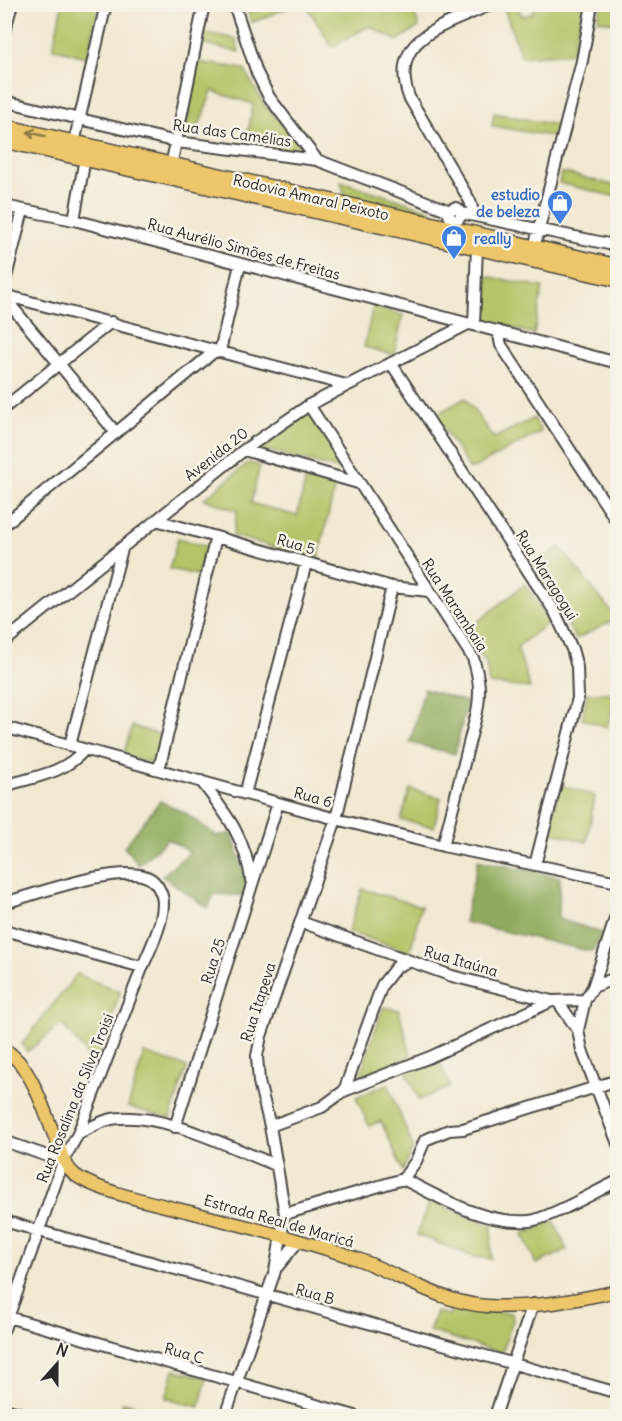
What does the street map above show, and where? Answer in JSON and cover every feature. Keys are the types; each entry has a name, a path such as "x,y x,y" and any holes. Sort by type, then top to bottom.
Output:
{"highway":[{"name":"Rodovia Amaral Peixoto","path":"4,127 436,225 474,240 534,248 618,267"},
{"name":"Rodovia Amaral Peixoto","path":"4,140 474,240 618,279"},
{"path":"436,225 459,214 462,224 474,240"}],"main road":[{"name":"Estrada Real de Maricá","path":"4,1048 20,1063 30,1080 64,1159 73,1173 87,1181 147,1200 298,1240 362,1261 458,1302 488,1306 533,1304 618,1290"}],"street":[{"path":"4,33 12,4"},
{"path":"74,143 106,4"},
{"path":"171,166 204,4"},
{"path":"234,4 257,73 270,97 317,160"},
{"path":"459,214 470,201 408,97 402,79 402,67 406,54 423,37 491,4"},
{"path":"534,248 582,61 592,4"},
{"name":"Rua das Camélias","path":"4,101 177,142 317,160 459,214 618,246"},
{"path":"74,220 86,158"},
{"name":"Rua Aurélio Simões de Freitas","path":"4,206 74,220 618,363"},
{"path":"4,285 23,210"},
{"path":"471,325 474,240"},
{"path":"4,525 217,351 240,264"},
{"path":"4,296 346,385"},
{"path":"4,296 116,433"},
{"path":"4,408 111,322"},
{"name":"Avenida 20","path":"4,642 244,450 309,405 471,325"},
{"path":"498,331 501,345 618,523"},
{"name":"Rua Maragogui","path":"391,363 555,612 572,649 577,667 578,698 534,866"},
{"name":"Rua Marambaia","path":"309,405 473,658 481,691 443,846"},
{"path":"244,450 358,483"},
{"name":"Rua 5","path":"156,520 392,586 429,591"},
{"path":"159,769 216,537"},
{"path":"70,745 122,548"},
{"path":"245,794 306,563"},
{"name":"Rua Itapeva","path":"275,1271 285,1214 270,1126 259,1082 257,1056 261,1036 336,819 392,586"},
{"name":"Rua 6","path":"4,727 336,819 443,846 618,882"},
{"path":"4,786 63,768 73,763 84,750"},
{"path":"201,781 239,833 245,849 252,888"},
{"name":"Rua 25","path":"175,1127 278,803"},
{"name":"Rua Rosalina da Silva Troisi","path":"4,903 59,886 99,878 139,874 151,879 158,887 163,901 161,916 78,1134 64,1159 40,1233 4,1329"},
{"path":"618,910 593,987 585,1000 578,1030 582,1050 618,1144"},
{"path":"301,922 410,961"},
{"path":"4,930 142,967"},
{"name":"Rua Itaúna","path":"344,1091 382,985 396,967 410,961 452,976 555,1002 585,1000"},
{"path":"593,987 618,977"},
{"path":"270,1126 322,1107 344,1091 430,1058 555,1002 578,1030"},
{"path":"285,1214 403,1179 416,1161 425,1140 449,1130 463,1129 618,1080"},
{"path":"78,1134 119,1117 140,1118 175,1127 276,1165"},
{"path":"4,1141 52,1158 64,1159"},
{"path":"403,1179 470,1211 500,1221 530,1222 618,1181"},
{"name":"Rua B","path":"4,1221 40,1233 618,1393"},
{"path":"225,1416 275,1271 298,1240"},
{"path":"495,1416 533,1304"},
{"name":"Rua C","path":"7,1317 355,1416"},
{"path":"603,1389 618,1383"},
{"path":"4,1409 30,1416"}],"green space":[{"path":"246,4 297,4 251,23 246,5"},
{"path":"62,5 99,5 88,58 53,48"},
{"path":"306,5 412,5 419,27 397,41 369,26 332,47"},
{"path":"515,5 523,16 534,13 532,5 584,5 572,53 521,57 504,8"},
{"path":"600,5 617,5 617,23 598,20"},
{"path":"206,33 236,39 239,52 203,44"},
{"path":"198,62 244,69 264,104 308,153 246,143 253,104 212,91 195,137 185,135"},
{"path":"494,113 557,125 555,137 492,126"},
{"path":"561,172 617,186 617,197 559,183"},
{"path":"341,181 432,211 430,216 345,197"},
{"path":"486,276 543,287 534,334 482,319"},
{"path":"373,306 403,315 394,355 364,347"},
{"path":"465,398 494,438 534,418 541,432 470,470 435,415"},
{"path":"303,413 308,413 346,468 344,471 258,448"},
{"path":"248,463 260,466 251,503 297,516 306,478 335,486 318,559 233,536 237,511 204,499"},
{"path":"178,538 208,547 202,576 169,569"},
{"path":"560,547 617,619 576,639 532,565"},
{"path":"525,584 549,622 517,647 530,688 489,684 486,663 465,632"},
{"path":"424,689 467,702 455,754 410,743"},
{"path":"587,693 617,693 607,727 582,719"},
{"path":"132,726 162,735 156,764 123,756"},
{"path":"558,784 595,796 587,842 551,832"},
{"path":"410,789 441,798 434,827 401,820"},
{"path":"160,801 185,813 217,836 232,833 250,896 214,894 208,908 162,876 190,852 168,839 139,865 124,847"},
{"path":"478,860 560,877 559,919 602,933 593,952 464,922"},
{"path":"362,889 421,906 410,952 348,932"},
{"path":"77,974 120,992 96,1065 62,1024 27,1052 22,1044"},
{"path":"383,1007 399,1010 411,1056 359,1079"},
{"path":"144,1053 187,1067 170,1119 128,1107"},
{"path":"438,1058 450,1087 419,1100 406,1071"},
{"path":"388,1084 413,1147 403,1171 381,1121 369,1126 356,1097"},
{"path":"430,1201 492,1226 491,1259 474,1257 417,1235"},
{"path":"554,1221 567,1250 536,1264 523,1234"},
{"path":"452,1308 512,1313 513,1320 502,1353 429,1331 436,1312 449,1315"},
{"path":"174,1370 207,1378 199,1407 166,1398"},
{"path":"123,1402 155,1410 154,1416 119,1416"}],"place":[{"name":"estudio de beleza","path":"560,226"},
{"name":"really","path":"454,261"}]}
